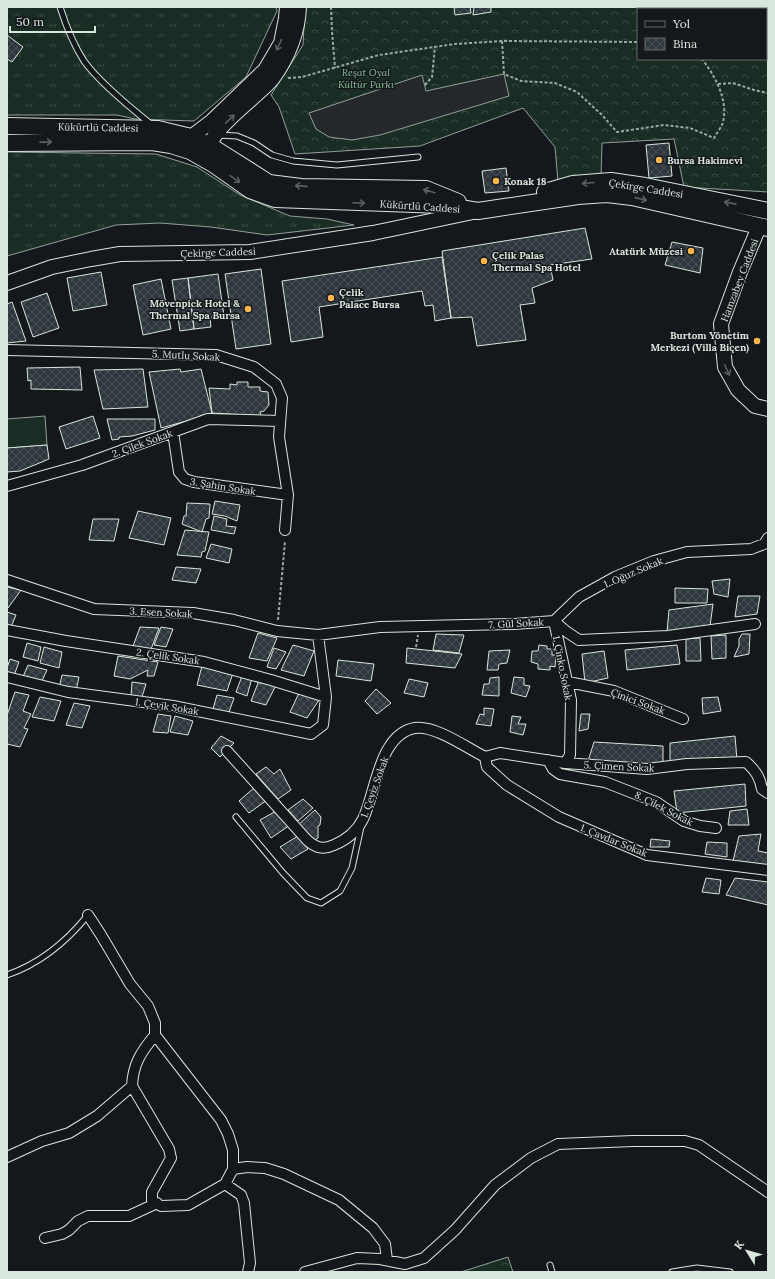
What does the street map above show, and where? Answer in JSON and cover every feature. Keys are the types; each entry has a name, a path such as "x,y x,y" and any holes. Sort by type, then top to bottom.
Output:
{"main road":[{"path":"171,145 191,137 212,121 265,70 281,43 287,7"},
{"path":"213,164 208,152 212,140 223,126 273,79 285,59 294,39 299,20 299,7"},
{"name":"Kükürtlü Caddesi","path":"7,126 158,129 191,137 212,140 269,183 301,187 426,189 478,211"},
{"name":"Kükürtlü Caddesi","path":"7,143 152,142 171,145 190,151 213,164 250,190 275,199 442,205 478,211"},
{"name":"Çekirge Caddesi","path":"478,211 573,184 611,181 645,186 768,211"},
{"name":"Çekirge Caddesi","path":"7,283 52,267 120,254 250,252 373,233 478,211 578,196 607,194 632,197 765,224"},
{"name":"Hamzabey Caddesi","path":"765,224 740,272 721,324 725,367 738,390 755,406 768,410"}],"street":[{"name":"5. Mutlu Sokak","path":"7,350 216,355 254,367 276,384 282,398 279,437 288,495 285,530"},
{"name":"2. Çilek Sokak","path":"7,486 82,466 208,419 280,421"},
{"name":"3. Şahin Sokak","path":"173,432 179,472 185,480 288,495"},
{"name":"1. Oğuz Sokak","path":"554,621 579,597 615,577 654,561 687,552 751,549 764,544 768,538"},
{"name":"3. Esen Sokak","path":"7,580 94,609 193,613 234,620 278,631 318,635"},
{"name":"7. Gül Sokak","path":"318,635 380,627 514,624 554,621 579,640 668,636 755,624"},
{"name":"1. Çinko Sokak","path":"554,621 571,700 570,755 566,763"},
{"name":"2. Çelik Sokak","path":"7,630 73,642 204,662 326,697"},
{"path":"318,635 326,697"},
{"name":"1. Çevik Sokak","path":"7,678 68,692 174,706 311,734 323,725 326,697"},
{"name":"Çinici Sokak","path":"568,682 614,691 683,719"},
{"name":"1. Çeyiz Sokak","path":"227,751 307,840 315,847 327,849 347,839 363,820 384,755 399,734 415,728 432,729 485,757"},
{"name":"5. Çimen Sokak","path":"485,757 500,753 566,763 647,769 687,764 746,762 754,769 765,791"},
{"name":"1. Çavdar Sokak","path":"485,757 487,768 507,785 559,817 647,855 768,870"},
{"name":"8. Çilek Sokak","path":"548,760 553,769 560,774 605,782 656,802 684,821 700,826 716,828"},
{"path":"88,915 102,935 130,984 148,1006 155,1023 155,1035 146,1047 133,1072 132,1086 169,1149 171,1158 152,1192 152,1201 161,1206 188,1205 224,1184 233,1169 233,1150 228,1134 221,1120 155,1035"},
{"path":"7,1157 42,1141 69,1133 97,1116 132,1086"},
{"path":"305,1272 357,1258 387,1260 405,1264 424,1258 455,1230 495,1185 530,1158 558,1144 633,1141 685,1141 699,1145 768,1192"},
{"path":"233,1169 247,1167 265,1168 284,1174 339,1200 373,1228 385,1244 387,1260"},
{"path":"224,1184 241,1195 244,1204 250,1263 248,1272"},
{"path":"45,1238 62,1234 69,1230 78,1221 88,1216 129,1216 157,1203"}],"lane":[{"path":"60,7 71,38 85,62 99,78 158,129"},
{"path":"212,140 237,136 254,143 272,154 293,161 336,164 418,157"},
{"path":"236,817 292,883 307,898 321,903 340,891 352,868 363,820"},
{"path":"7,975 19,971 66,940 88,915"},
{"path":"550,1264 552,1272"},
{"path":"672,1272 697,1268 730,1272"}],"path":[{"path":"331,7 335,68"},
{"path":"273,79 302,77 379,55 435,46 502,41 598,43 637,42"},
{"path":"502,41 504,74 520,81 555,83 577,92 602,115 617,132 664,125 690,128 714,138 722,125 724,104 718,84 703,60"},
{"path":"425,85 432,77 435,46"},
{"path":"718,84 733,83 768,93"},
{"path":"278,631 285,530"}],"green space":[{"path":"7,7 276,7 277,11 246,77 194,121 135,119 117,115 7,115"},
{"name":"Reşat Oyal Kültür Parkı","path":"305,7 768,7 768,192 684,187 674,139 602,143 601,176 558,182 555,147 523,108 420,146 295,154 279,107 271,95 303,45"},
{"path":"7,152 156,154 197,167 240,195 290,216 327,219 354,225 267,235 211,227 160,223 116,225 7,256"},
{"path":"45,416 47,445 7,448 7,419"},
{"path":"508,1257 513,1272 461,1272"}],"shaded area":[{"path":"504,74 509,96 380,135 352,140 329,137 316,129 309,113 422,75 426,91"}],"building":[{"path":"454,7 470,7 471,13 455,15"},
{"path":"474,7 491,7 491,12 473,15"},
{"path":"680,7 748,7 745,8"},
{"path":"7,35 23,47 12,62 7,59"},
{"name":"Bursa Hakimevi","path":"669,143 672,176 649,178 646,145"},
{"name":"Konak 18","path":"506,168 509,191 485,193 482,171"},
{"path":"585,228 592,259 550,265 553,280 532,288 535,303 520,305 526,340 477,346 472,317 451,318 442,251"},
{"path":"672,242 703,248 700,273 665,265"},
{"name":"Çelik Palace Bursa","path":"442,257 451,318 435,321 433,305 425,306 422,291 319,307 323,337 291,342 282,281"},
{"name":"Mövenpick Hotel & Thermal Spa Bursa","path":"261,269 271,344 236,349 225,274"},
{"path":"101,272 107,305 73,311 67,278"},
{"path":"218,274 224,316 210,318 211,327 194,329 188,278"},
{"path":"188,278 194,329 180,331 172,280"},
{"path":"161,279 171,329 143,335 133,285"},
{"path":"47,293 59,328 33,337 21,302"},
{"path":"12,302 26,341 7,343 7,304"},
{"path":"80,367 82,390 31,389 31,380 28,381 27,368"},
{"path":"143,369 148,407 103,409 94,370"},
{"path":"180,369 181,372 201,369 212,413 161,428 149,372"},
{"path":"237,382 248,382 248,387 260,387 260,391 268,392 269,405 264,411 260,412 261,416 212,413 209,388 230,389 230,384 237,385"},
{"path":"93,416 100,438 66,449 59,427"},
{"path":"107,419 155,419 155,430 132,436 119,437 119,439 112,440"},
{"path":"47,445 49,459 20,471 7,472 7,448"},
{"path":"215,501 240,505 237,521 225,516 212,514"},
{"path":"187,503 210,504 209,518 206,519 202,532 182,524 184,516 186,516"},
{"path":"138,511 171,518 164,545 129,538"},
{"path":"214,516 227,519 226,526 236,527 234,534 211,530"},
{"path":"93,519 119,519 114,541 89,540"},
{"path":"185,530 209,532 205,551 202,552 201,557 177,555"},
{"path":"211,544 232,549 229,563 206,558"},
{"path":"176,567 201,569 196,583 172,580"},
{"path":"730,579 728,597 714,594 712,581"},
{"path":"7,587 21,590 8,608 7,608"},
{"path":"675,588 708,589 707,603 675,603"},
{"path":"738,596 760,596 757,614 735,617"},
{"path":"713,604 710,626 667,632 669,610"},
{"path":"7,612 16,615 11,627 7,627"},
{"path":"140,627 159,628 150,652 132,649"},
{"path":"161,627 173,629 166,647 154,645"},
{"path":"258,633 277,638 267,661 249,658"},
{"path":"436,634 464,635 459,653 433,650"},
{"path":"742,634 750,634 749,654 734,657 739,646 739,639"},
{"path":"726,635 726,658 712,659 711,636"},
{"path":"700,638 701,661 686,661 686,639"},
{"path":"27,643 41,647 38,661 23,657"},
{"path":"293,645 314,651 304,676 281,670"},
{"path":"539,645 547,646 547,649 552,649 552,655 556,655 555,667 550,666 550,670 538,669 538,664 531,662 532,651 538,651"},
{"path":"677,645 680,664 627,670 625,650"},
{"path":"44,647 62,652 59,668 40,663"},
{"path":"274,648 286,652 276,669 267,667"},
{"path":"407,648 462,654 455,668 406,663"},
{"path":"510,650 507,663 499,664 498,670 487,670 489,651"},
{"path":"604,651 608,678 585,683 582,654"},
{"path":"118,656 158,662 154,676 147,676 148,670 130,679 114,676"},
{"path":"10,659 19,662 13,678 7,676 7,668"},
{"path":"338,660 374,664 371,681 336,676"},
{"path":"28,665 47,670 41,683 22,679"},
{"path":"202,666 233,673 227,691 197,685"},
{"path":"62,675 79,677 76,691 59,688"},
{"path":"242,676 252,678 247,696 236,692"},
{"path":"499,677 499,696 482,695 484,684 489,684 490,678"},
{"path":"514,677 524,678 524,685 530,686 526,697 511,693"},
{"path":"260,678 276,685 266,705 251,701"},
{"path":"409,679 428,683 424,697 404,693"},
{"path":"132,682 146,684 141,700 131,697"},
{"path":"376,689 391,703 377,714 365,701"},
{"path":"15,692 29,695 23,711 31,714 24,728 28,729 20,747 7,744 7,715"},
{"path":"299,693 319,700 307,718 290,712"},
{"path":"217,695 234,698 228,715 212,712"},
{"path":"40,697 61,701 54,721 32,717"},
{"path":"718,697 721,711 703,714 702,698"},
{"path":"74,703 90,706 82,728 66,725"},
{"path":"484,708 494,709 491,726 476,724 480,714 484,715"},
{"path":"158,714 171,716 168,733 153,732"},
{"path":"581,714 590,714 588,729 579,731"},
{"path":"175,716 193,721 188,735 170,732"},
{"path":"512,716 521,717 518,724 526,724 523,735 510,732"},
{"path":"221,736 234,743 220,757 211,748"},
{"path":"735,736 737,760 670,764 670,743"},
{"path":"594,742 663,746 663,765 639,766 588,761"},
{"path":"266,767 274,774 280,769 291,790 278,799 256,774"},
{"path":"745,784 746,806 677,813 674,791"},
{"path":"255,787 267,800 249,813 239,801"},
{"path":"303,799 313,808 298,821 288,810"},
{"path":"747,809 749,825 728,825 730,811"},
{"path":"278,810 290,825 271,838 260,820"},
{"path":"315,810 321,817 320,825 318,826 318,838 315,840 298,825"},
{"path":"761,834 758,851 768,853 768,865 733,861 739,836"},
{"path":"298,836 308,849 291,859 280,847"},
{"path":"651,839 670,841 669,847 650,847"},
{"path":"707,842 727,843 727,857 705,854"},
{"path":"706,878 721,880 719,894 702,892"},
{"path":"735,878 768,882 768,905 726,895"}],"place":[{"name":"Bursa Hakimevi","path":"659,160"},
{"name":"Konak 18","path":"496,181"},
{"name":"Atatürk Müzesi","path":"691,251"},
{"name":"Çelik Palas Thermal Spa Hotel","path":"484,261"},
{"name":"Çelik Palace Bursa","path":"331,298"},
{"name":"Mövenpick Hotel & Thermal Spa Bursa","path":"248,309"},
{"name":"Burtom Yönetim Merkezi (Villa Biçen)","path":"757,341"}]}
